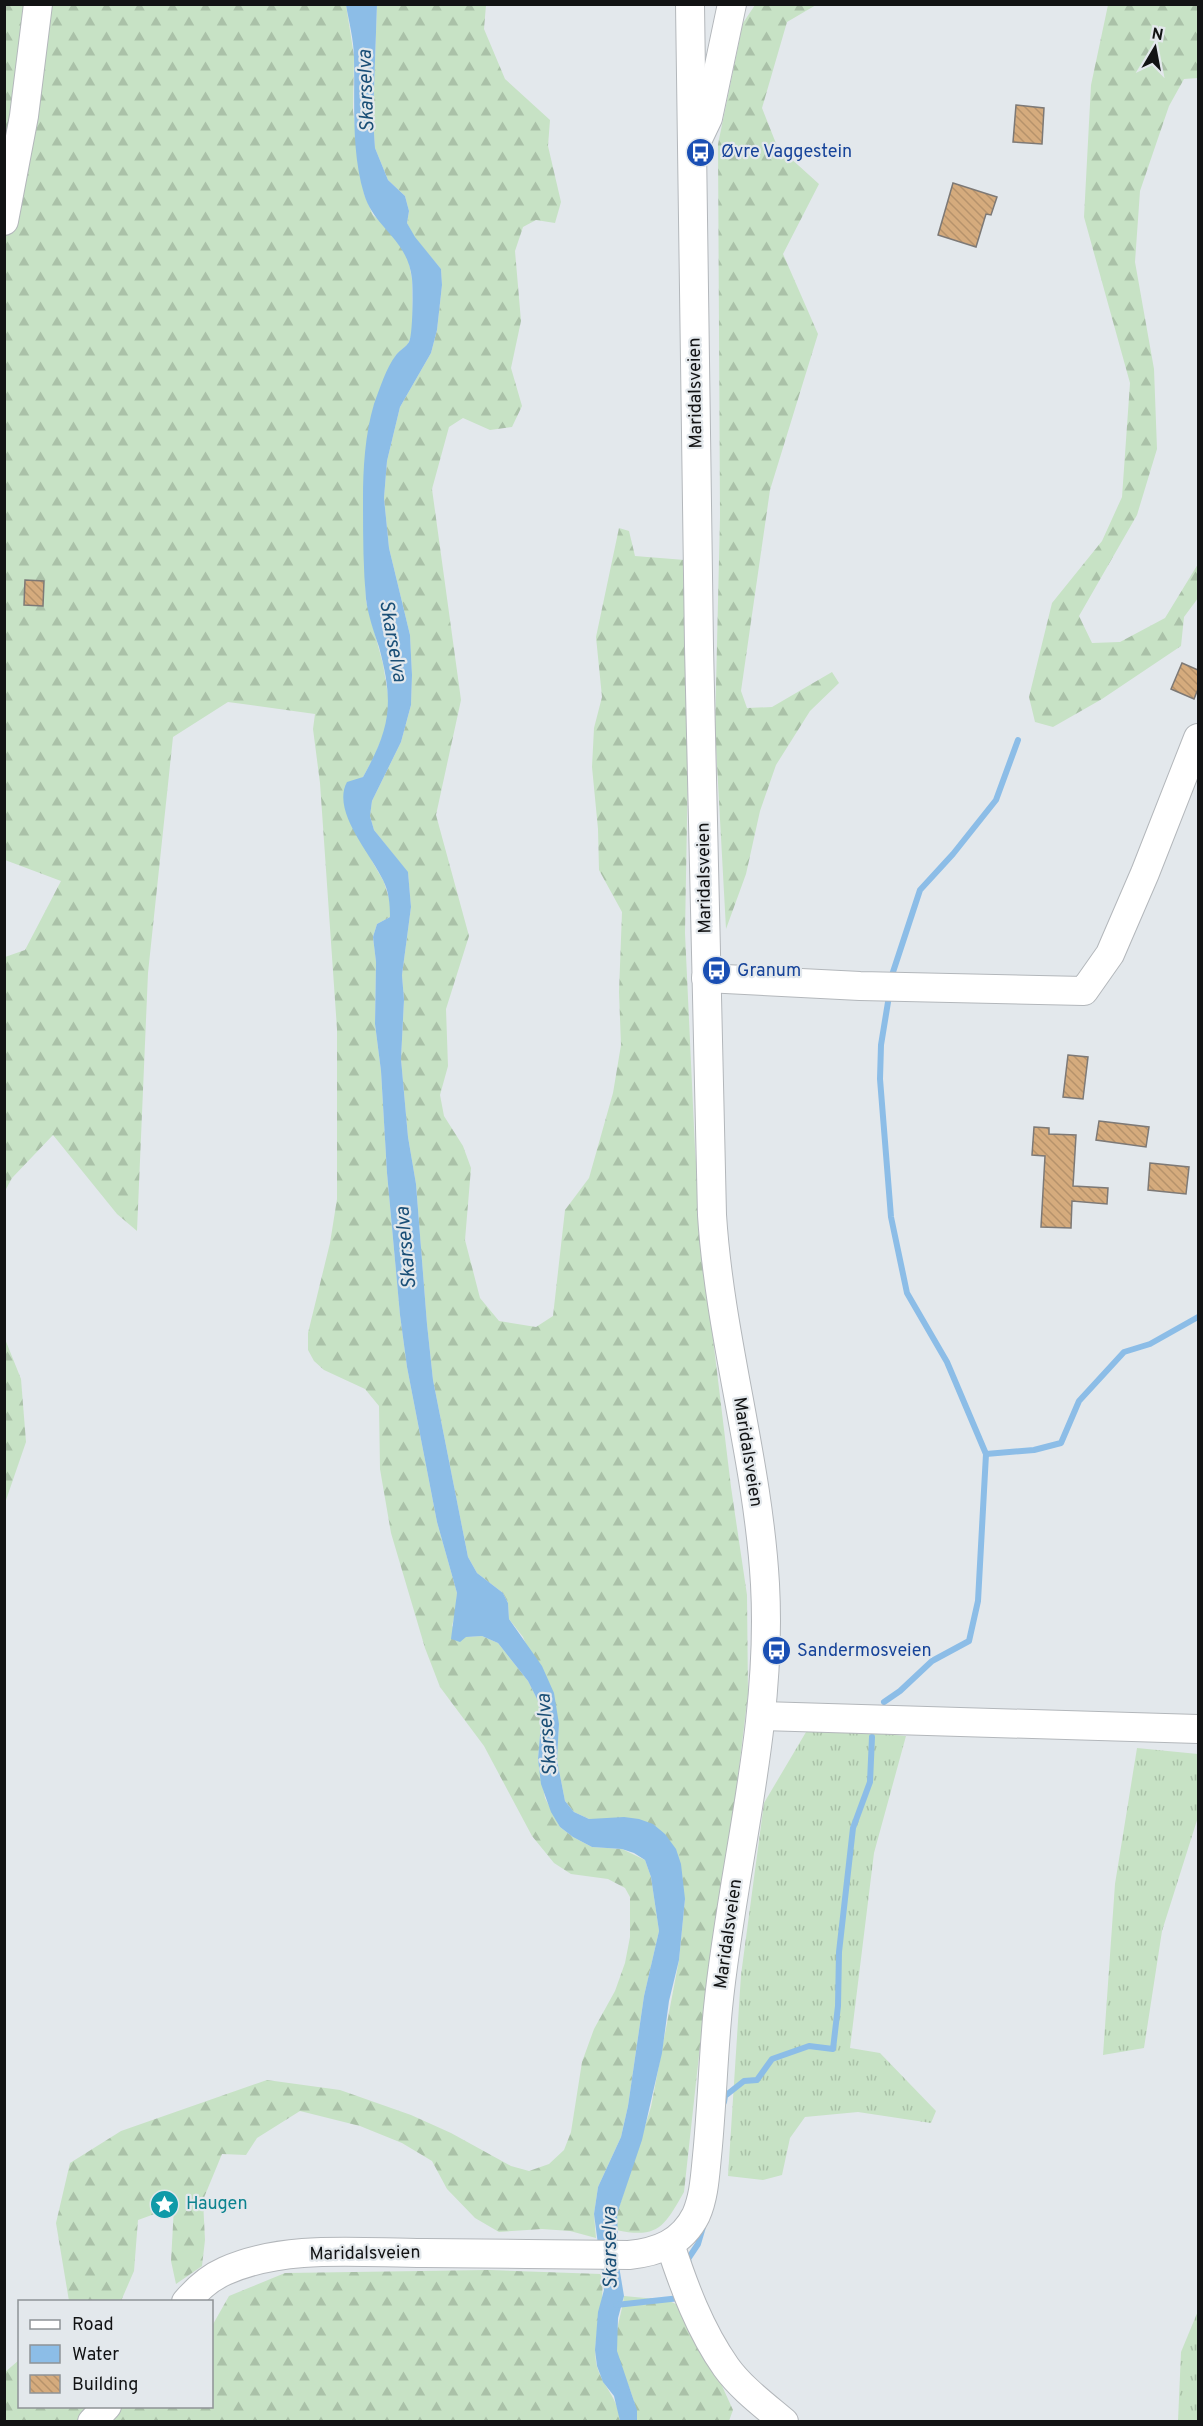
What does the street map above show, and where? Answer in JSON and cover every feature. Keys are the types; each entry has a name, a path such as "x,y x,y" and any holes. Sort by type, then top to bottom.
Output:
{"street":[{"path":"4,221 24,116 38,4"},
{"name":"Maridalsveien","path":"187,2300 202,2285 225,2271 255,2262 294,2255 337,2253 629,2255 649,2253 670,2244 684,2233 698,2211 708,2145 721,1984 762,1716 766,1663 765,1584 756,1502 713,1238 706,978 690,4"},
{"path":"691,146 702,136 708,118 732,4"},
{"path":"706,978 860,986 1084,991 1110,954 1145,873 1198,738"},
{"path":"762,1716 1198,1729"},
{"path":"670,2244 687,2294 712,2345 727,2369 784,2421"},
{"path":"92,2421 105,2408"}],"green space":[{"path":"5,5 346,5 354,56 353,111 364,194 373,215 388,228 408,258 412,279 413,332 408,344 396,355 374,406 368,432 363,497 366,601 383,664 389,701 386,728 363,777 353,782 372,861 384,882 390,902 390,917 377,924 373,937 376,962 375,1024 381,1071 387,1173 400,1315 407,1367 437,1522 457,1593 452,1626 466,1637 482,1636 498,1643 528,1681 539,1703 541,1723 538,1759 545,1798 560,1827 592,1847 622,1849 645,1860 651,1877 659,1931 644,1996 628,2106 621,2137 598,2187 594,2214 596,2238 570,2231 542,2229 499,2232 475,2218 447,2189 432,2161 402,2143 360,2126 300,2111 257,2138 246,2155 222,2154 203,2200 205,2240 202,2266 176,2284 171,2261 174,2207 138,2220 134,2271 121,2300 69,2300 56,2223 70,2163 121,2131 267,2080 340,2090 411,2115 451,2133 511,2166 529,2171 549,2164 564,2150 571,2132 582,2062 594,2029 615,1991 625,1963 630,1937 630,1897 625,1888 608,1879 571,1874 554,1863 532,1836 484,1746 440,1687 425,1648 391,1533 380,1469 379,1406 365,1389 324,1370 314,1361 308,1350 308,1333 330,1243 337,1199 337,1029 320,783 313,729 315,714 228,702 173,737 148,973 137,1231 117,1214 53,1135 12,1178 5,1191 5,957 25,950 61,881 5,860"},
{"path":"377,5 486,5 484,29 505,79 550,120 548,146 561,202 555,223 536,220 523,227 515,251 521,321 511,368 522,406 512,427 490,430 463,418 449,427 432,489 461,700 436,815 469,936 446,1009 448,1066 440,1095 444,1116 463,1146 471,1168 465,1240 480,1298 499,1321 536,1327 553,1316 565,1210 589,1178 613,1093 621,1045 619,992 622,912 599,870 592,767 594,728 602,697 596,637 619,528 629,531 635,556 685,560 688,762 685,933 695,1149 705,1273 731,1487 747,1595 748,1694 734,1810 710,1955 684,2192 665,2222 651,2231 642,2233 616,2230 617,2214 651,2107 679,1960 685,1899 606,1819 589,1819 574,1812 565,1801 557,1760 559,1724 523,1637 509,1619 508,1603 503,1593 477,1573 468,1557 433,1380 416,1184 408,1137 401,1059 404,1000 402,975 411,907 408,873 374,830 370,816 372,801 401,742 411,705 410,635 389,548 384,498 387,461 400,407 431,353 437,330 442,285 441,269 414,237 407,223 409,211 405,196 388,180 375,148 373,118"},
{"path":"755,5 816,5 787,22 762,108 777,146 819,184 783,254 818,334 770,490 741,691 747,708 772,707 832,672 839,683 810,711 776,765 760,811 746,874 726,929 715,728 720,517 718,144 743,23"},
{"path":"1108,5 1198,5 1198,78 1184,79 1169,106 1140,191 1135,262 1154,369 1157,449 1137,515 1079,616 1092,643 1120,642 1165,618 1198,564 1198,598 1184,617 1181,646 1102,699 1053,727 1035,722 1029,697 1052,603 1102,541 1122,497 1130,383 1084,217 1091,85"},
{"path":"5,1339 21,1379 26,1442 5,1503"},
{"path":"809,1727 906,1736 874,1853 850,2048 880,2053 936,2111 931,2123 858,2112 805,2117 790,2138 782,2175 763,2180 728,2176 741,1975 764,1803"},
{"path":"1137,1748 1198,1754 1198,1817 1162,1931 1144,2048 1103,2055 1115,1884"},
{"path":"489,2270 601,2274 602,2296 595,2351 596,2362 601,2377 616,2404 620,2421 5,2421 4,2373 18,2361 18,2408 213,2408 213,2324 229,2296 285,2273"},
{"path":"624,2296 667,2300 687,2309 733,2410 729,2421 637,2421 635,2403 619,2362 616,2346"},
{"path":"1198,2311 1198,2421 1178,2421 1181,2352"}],"water":[{"name":"Skarselva","path":"377,4 373,118 375,148 388,180 405,196 409,211 407,223 415,237 441,269 442,285 437,330 431,353 400,407 387,461 384,498 389,548 410,635 411,705 401,742 372,801 370,816 374,830 408,872 411,907 402,975 404,1000 401,1059 408,1137 416,1184 433,1380 468,1557 477,1573 503,1593 508,1603 509,1619 542,1666 554,1693 559,1724 557,1760 565,1801 574,1812 589,1819 624,1817 653,1824 665,1834 676,1849 681,1864 685,1899 679,1960 669,2001 662,2053 642,2140 617,2214 619,2266 624,2296 618,2318 617,2351 637,2410 637,2421 620,2421 614,2396 603,2382 597,2366 595,2350 598,2312 604,2290 594,2214 598,2187 621,2137 628,2106 644,1996 659,1931 651,1877 645,1860 634,1853 622,1849 592,1847 560,1827 551,1812 541,1784 538,1759 541,1723 539,1703 528,1681 498,1643 482,1636 466,1637 460,1642 451,1639 457,1593 437,1522 407,1367 387,1173 381,1071 375,1024 376,962 373,937 377,924 390,917 389,903 383,880 354,832 344,806 343,793 347,782 363,777 379,743 387,714 387,684 384,667 366,599 363,536 364,464 368,427 374,404 389,366 409,342 412,322 412,279 409,265 398,243 369,206 357,161 354,126 354,52 346,5"}],"building":[{"path":"1016,105 1044,108 1042,144 1013,142"},
{"path":"953,183 997,197 991,215 986,214 976,247 938,235"},
{"path":"25,580 44,581 43,606 24,605"},
{"path":"1182,663 1198,670 1198,689 1194,699 1171,689"},
{"path":"1068,1055 1088,1057 1083,1099 1063,1097"},
{"path":"1099,1121 1149,1127 1146,1147 1096,1140"},
{"path":"1034,1127 1049,1128 1049,1134 1076,1135 1073,1186 1108,1188 1107,1204 1072,1201 1071,1228 1041,1227 1045,1156 1032,1155"},
{"path":"1150,1163 1189,1167 1186,1194 1148,1190"}],"waterway":[{"path":"892,975 920,890 953,854 996,800 1018,740"},
{"path":"884,1702 900,1691 932,1661 969,1641 978,1601 986,1454 947,1362 907,1293 891,1217 880,1079 881,1045 889,996"},
{"path":"986,1454 1034,1450 1061,1443 1079,1401 1124,1352 1150,1344 1198,1317"},
{"path":"724,2102 725,2096 744,2081 757,2080 772,2059 809,2046 833,2049 838,2006 839,1952 853,1828 870,1782 872,1737"},
{"path":"689,2264 688,2259 698,2244 703,2227"},
{"path":"616,2305 680,2298"}],"place":[{"name":"Øvre Vaggestein","path":"700,152"},
{"name":"Granum","path":"716,971"},
{"name":"Sandermosveien","path":"776,1651"},
{"name":"Haugen","path":"165,2204"}]}
